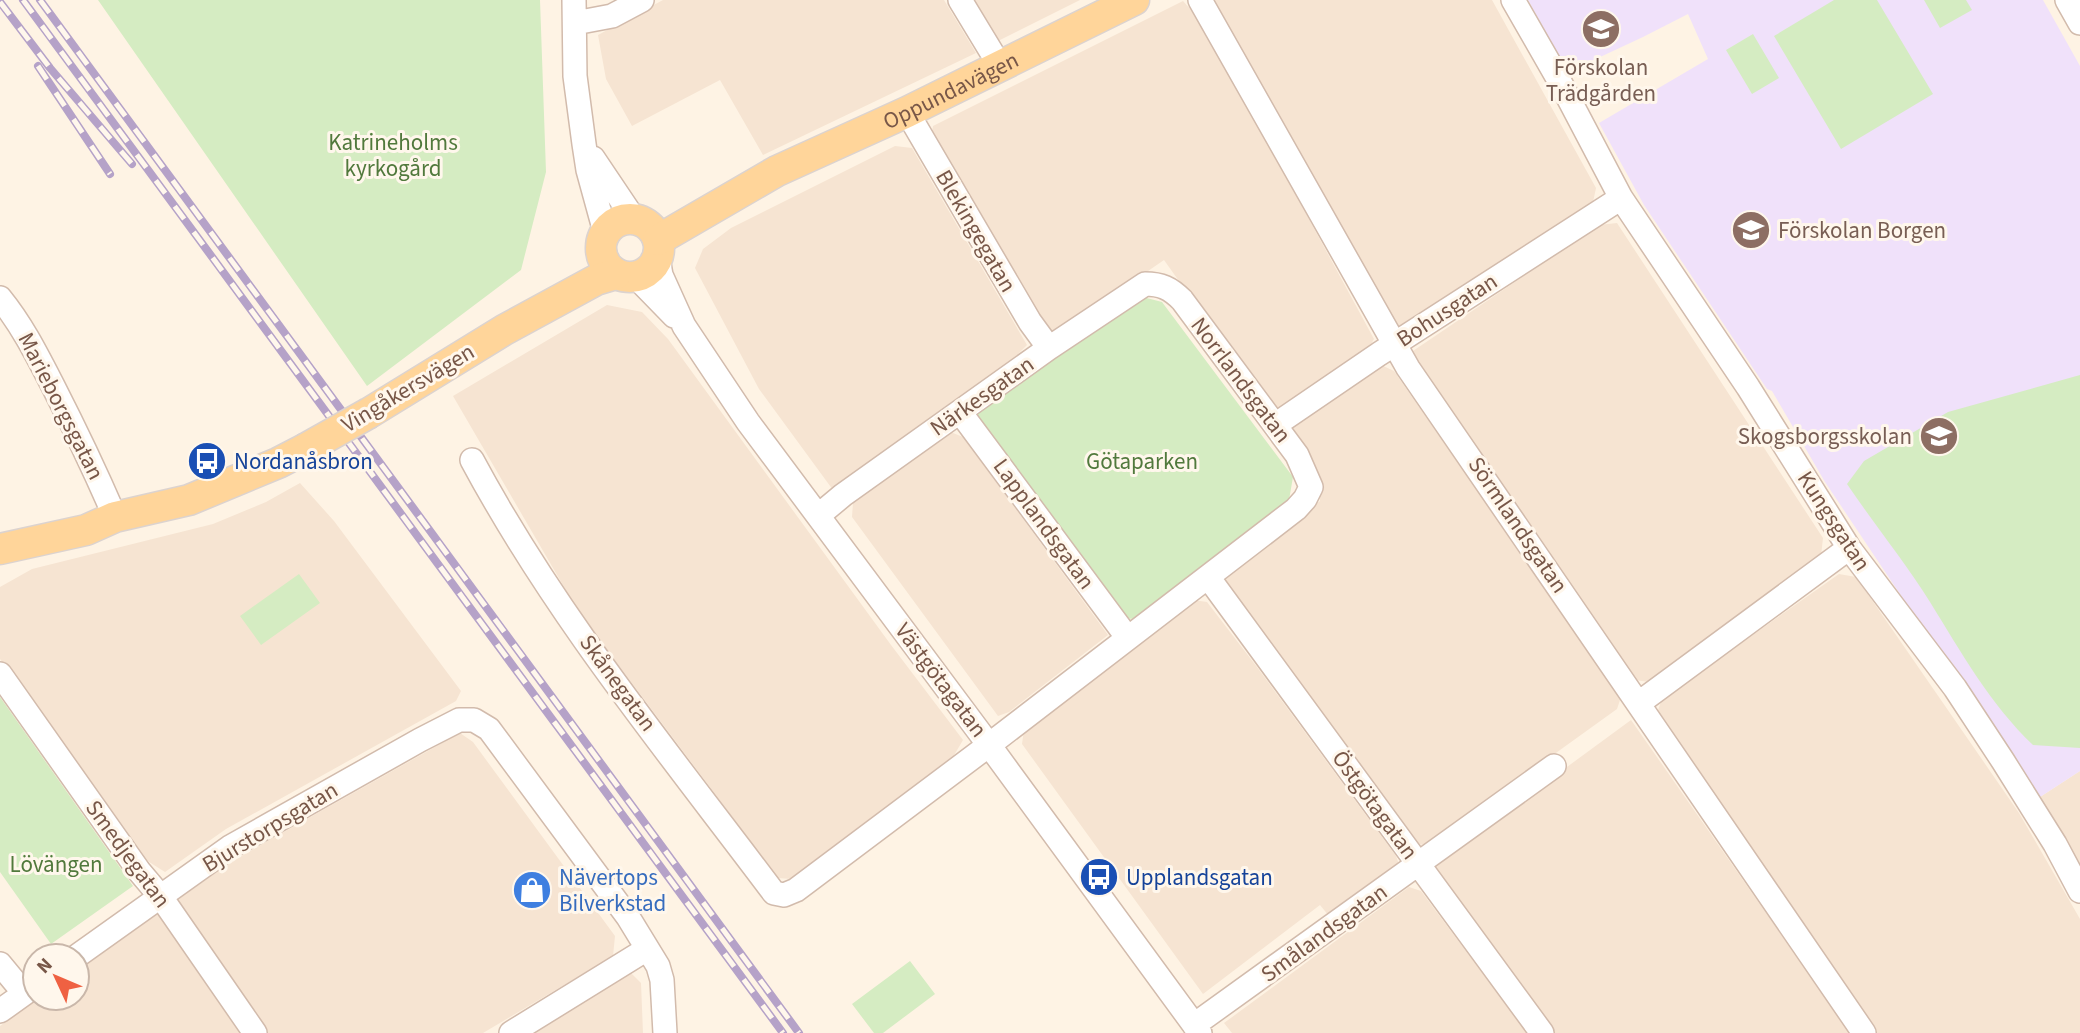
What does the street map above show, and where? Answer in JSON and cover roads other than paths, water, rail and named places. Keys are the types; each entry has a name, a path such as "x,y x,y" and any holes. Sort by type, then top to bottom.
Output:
{"main road":[{"name":"Oppundavägen","path":"649,235 649,223 764,177 907,112 1134,0"},
{"name":"Vingåkersvägen","path":"0,536 83,519 115,517 190,500 278,463 369,413 504,330 587,266 614,259 647,273 649,235 624,219 614,223 614,259"},
{"name":"Vingåkersvägen","path":"0,549 86,530 115,517"}],"street":[{"path":"574,0 575,76 588,170 614,259"},
{"path":"575,23 612,16 642,0"},
{"path":"960,0 1000,66"},
{"name":"Sörmlandsgatan","path":"1200,0 1408,368 1864,1033"},
{"name":"Kungsgatan","path":"1513,0 1621,198 1748,387 1849,548 1955,688 2004,761 2055,844 2080,891"},
{"path":"2067,0 2080,23"},
{"name":"Blekingegatan","path":"907,112 1030,322 1049,348"},
{"path":"584,144 621,202 649,235"},
{"name":"Bohusgatan","path":"1275,425 1621,198"},
{"name":"Västgötagatan","path":"649,235 662,275 684,326 748,422 1197,1029"},
{"name":"Västgötagatan","path":"614,259 684,326"},
{"name":"Närkesgatan","path":"819,515 1049,348 1133,290 1147,284"},
{"name":"Norrlandsgatan","path":"1147,284 1158,284 1171,289 1182,300 1275,425 1306,473 1311,487 1296,509 1208,576"},
{"name":"Marieborgsgatan","path":"0,298 16,318 34,351 95,471 115,517"},
{"name":"Lapplandsgatan","path":"960,412 1127,638"},
{"name":"Skånegatan","path":"472,460 503,517 599,659 774,893 784,895 796,890 989,745"},
{"path":"1639,703 1849,548"},
{"path":"989,745 1208,576"},
{"name":"Östgötagatan","path":"1208,576 1542,1033"},
{"name":"Smedjegatan","path":"0,674 256,1033"},
{"name":"Bjurstorpsgatan","path":"91,946 230,847 459,720 474,720 489,729 628,917 647,949"},
{"name":"Smålandsgatan","path":"1197,1029 1554,766"},
{"path":"511,1033 647,949 658,966 662,981 665,1033"},
{"path":"0,964 21,983"},
{"path":"0,1011 21,996"}],"railway":[{"path":"23,0 783,1033"},
{"path":"40,0 799,1033"},
{"path":"0,2 50,68 132,164"},
{"path":"38,66 110,174"}],"place":[{"name":"Förskolan Trädgården","path":"1601,29"},
{"name":"Förskolan Borgen","path":"1751,230"},
{"name":"Skogsborgsskolan","path":"1939,436"},
{"name":"Nordanåsbron","path":"207,461"},
{"name":"Upplandsgatan","path":"1099,877"},
{"name":"Nävertops Bilverkstad","path":"532,890"}],"park label":[{"name":"Katrineholms kyrkogård","path":"393,155"},
{"name":"Götaparken","path":"1142,461"},
{"name":"Lövängen","path":"56,864"}]}
